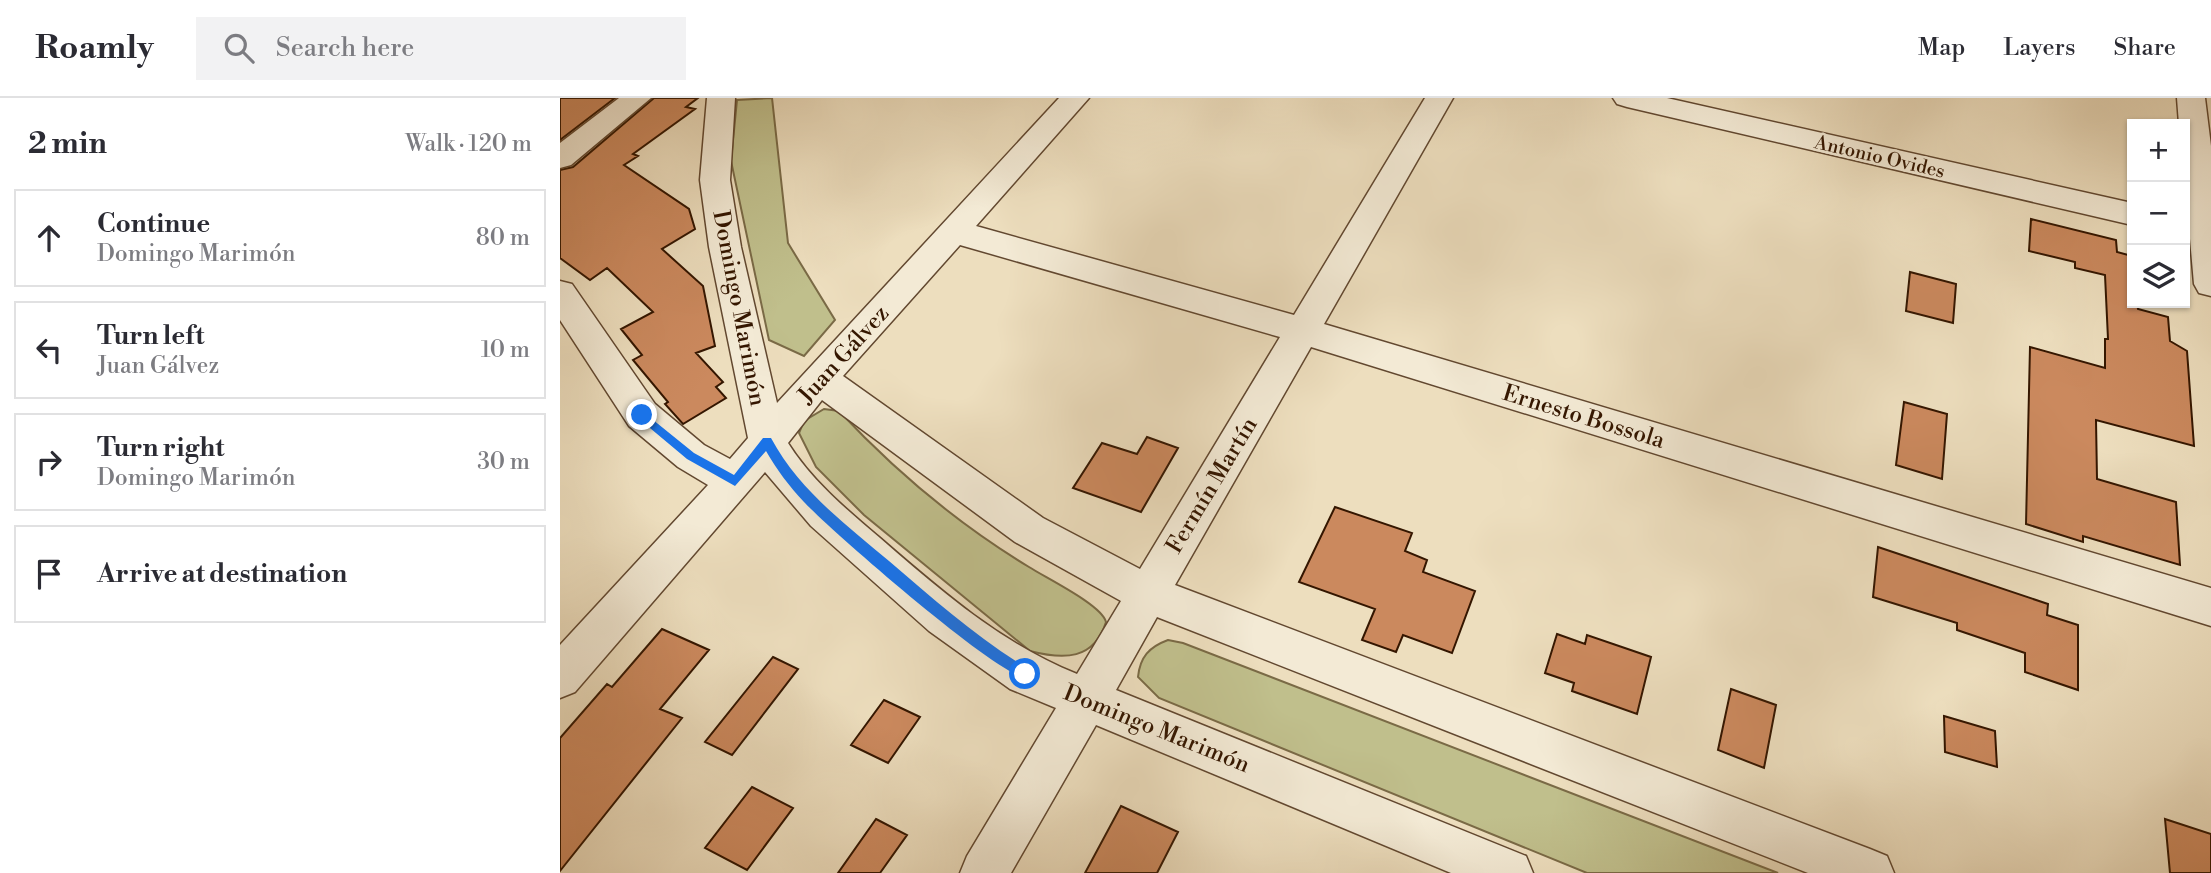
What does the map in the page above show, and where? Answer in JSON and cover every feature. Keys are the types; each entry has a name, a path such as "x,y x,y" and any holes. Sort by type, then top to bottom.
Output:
{"street":[{"path":"560,158 637,98"},
{"name":"Domingo Marimón","path":"721,98 715,180 725,247 767,442 782,470 810,501 979,647 1025,674 1509,873"},
{"name":"Juan Gálvez","path":"560,677 735,481 819,377 955,232 1075,98"},
{"name":"Fermín Martín","path":"984,873 1146,593 1304,331 1438,98"},
{"name":"Antonio Ovides","path":"1627,98 2127,213"},
{"path":"2191,98 2200,230 2211,284"},
{"name":"Ernesto Bossola","path":"955,232 1304,331 2211,607"},
{"path":"560,293 642,415 691,456 735,481"},
{"path":"819,377 1029,530 1146,593 1870,873"}],"shaded area":[{"path":"772,98 788,243 835,320 804,356 769,340 731,161 737,100"},
{"path":"824,409 839,411 905,476 977,533 1095,608 1106,622 1094,644 1086,650 1066,656 1030,651 864,515 816,467 799,433 804,421"},
{"path":"1168,640 1183,643 1778,873 1587,873 1159,698 1138,677 1139,670 1147,654"}],"building":[{"path":"560,98 615,98 560,140"},
{"path":"654,98 698,98 686,107 695,109 633,154 638,156 624,165 689,209 695,229 662,249 703,286 715,346 696,353 723,382 716,387 726,398 683,424 633,360 642,355 621,329 653,312 607,268 590,280 560,258 560,170 573,167"},
{"path":"2031,219 2116,240 2117,252 2127,255 2127,308 2138,308 2168,317 2170,341 2187,351 2194,446 2096,420 2097,479 2176,502 2180,565 2083,536 2083,542 2026,524 2030,347 2105,368 2105,339 2108,339 2105,275 2075,268 2075,262 2029,251"},
{"path":"1910,272 1956,284 1953,323 1906,311"},
{"path":"1904,402 1947,414 1942,479 1896,465"},
{"path":"1147,437 1178,448 1141,512 1073,488 1102,443 1137,454"},
{"path":"1335,507 1412,533 1405,551 1427,560 1423,572 1475,591 1452,653 1403,635 1396,652 1362,640 1375,609 1299,582"},
{"path":"1878,547 2048,604 2047,615 2078,625 2078,690 2025,672 2025,653 1957,630 1957,623 1873,597"},
{"path":"662,629 709,650 660,709 682,718 560,871 560,738 607,684 612,687"},
{"path":"1557,634 1585,644 1587,635 1651,657 1637,714 1572,691 1574,683 1545,673"},
{"path":"773,657 798,669 732,755 705,742"},
{"path":"1731,689 1776,705 1764,768 1718,750"},
{"path":"884,700 920,717 888,763 851,745"},
{"path":"1944,716 1995,731 1997,767 1945,752"},
{"path":"752,787 793,808 747,870 705,848"},
{"path":"1121,806 1178,832 1157,873 1085,873"},
{"path":"876,819 907,835 880,873 838,873"},
{"path":"2165,819 2211,834 2211,873 2170,873"}],"route":[{"path":"642,415 662,435 691,456 735,481 767,442 782,470 810,501 897,579 979,647 1025,674"}]}
